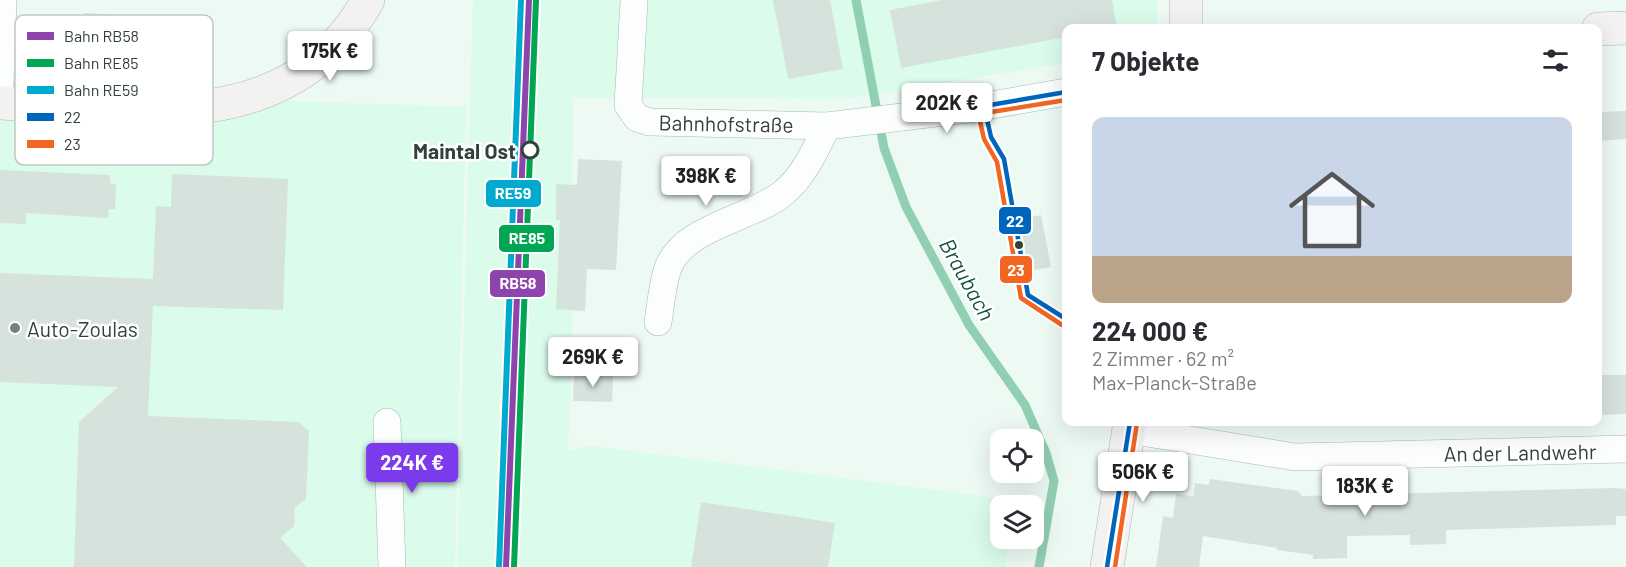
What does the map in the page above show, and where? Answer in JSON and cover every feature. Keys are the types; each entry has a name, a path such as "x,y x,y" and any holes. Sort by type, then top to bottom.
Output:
{"street":[{"path":"0,84 3,0"},
{"path":"213,108 281,85 327,51 368,0"},
{"path":"1186,0 1186,24"},
{"name":"Bahnhofstraße","path":"634,2 628,105 638,118 650,122 827,126 865,123 1062,93"},
{"path":"1602,28 1626,28"},
{"path":"0,104 15,105"},
{"name":"Bahnhofstraße","path":"658,322 669,266 680,250 696,236 763,207 783,194 812,158 827,126"},
{"path":"387,422 392,567"},
{"path":"1107,567 1129,426"},
{"name":"An der Landwehr","path":"1129,426 1295,457 1626,450"}],"shaded area":[{"path":"473,0 1157,0 1157,24 1062,24 1062,64 844,99 573,98 571,384 568,451 590,446 990,497 990,549 1008,549 1005,567 457,567"},
{"path":"0,91 15,92 15,165 213,165 213,98 466,107 455,567 0,567"}],"building":[{"path":"773,0 830,0 843,69 788,79"},
{"path":"942,0 1112,0 1116,24 1062,24 1062,38 901,68 890,10"},
{"path":"85,13 115,15 85,15"},
{"path":"1626,111 1626,139 1602,141 1602,112"},
{"path":"578,159 622,161 616,270 587,269 585,311 556,309 560,220 556,220 556,184 577,185"},
{"path":"0,170 110,175 110,183 116,184 115,209 109,209 108,218 26,213 26,224 0,223"},
{"path":"172,174 288,179 283,310 153,306 148,416 298,422 309,431 306,499 295,507 294,526 280,538 307,567 74,567 79,422 118,387 0,382 0,273 153,279 156,206 171,207"},
{"path":"1041,215 1051,267 1029,271 1019,219"},
{"path":"574,375 613,376 612,402 573,401"},
{"path":"1602,375 1626,375 1626,414 1602,415"},
{"path":"1210,479 1298,491 1302,496 1615,488 1626,489 1626,516 1616,516 1616,525 1446,530 1446,544 1410,545 1410,535 1347,536 1347,558 1313,559 1313,555 1203,536 1199,567 1156,567 1163,516 1173,518 1176,494 1193,496 1195,483 1209,485"},
{"path":"701,502 835,523 828,567 691,567"}],"waterway":[{"name":"Braubach","path":"856,0 884,148 906,207 969,325 1025,405 1046,453 1054,481 1039,567"}],"rail line":[{"name":"RE59","path":"499,567 521,0"},
{"name":"RB58","path":"506,567 529,0"},
{"name":"RE85","path":"514,567 536,0"}],"transit line":[{"name":"22","path":"984,106 1062,93"},
{"name":"23","path":"985,113 1062,101"},
{"name":"22","path":"984,106 991,137 1004,159 1028,295 1062,316"},
{"name":"23","path":"977,108 984,139 997,162 1021,298 1062,325"},
{"name":"22","path":"1107,567 1129,426"},
{"name":"23","path":"1115,567 1137,426"}],"place":[{"name":"Maintal Ost","path":"530,150"},
{"name":"Auto-Zoulas","path":"15,328"}]}
